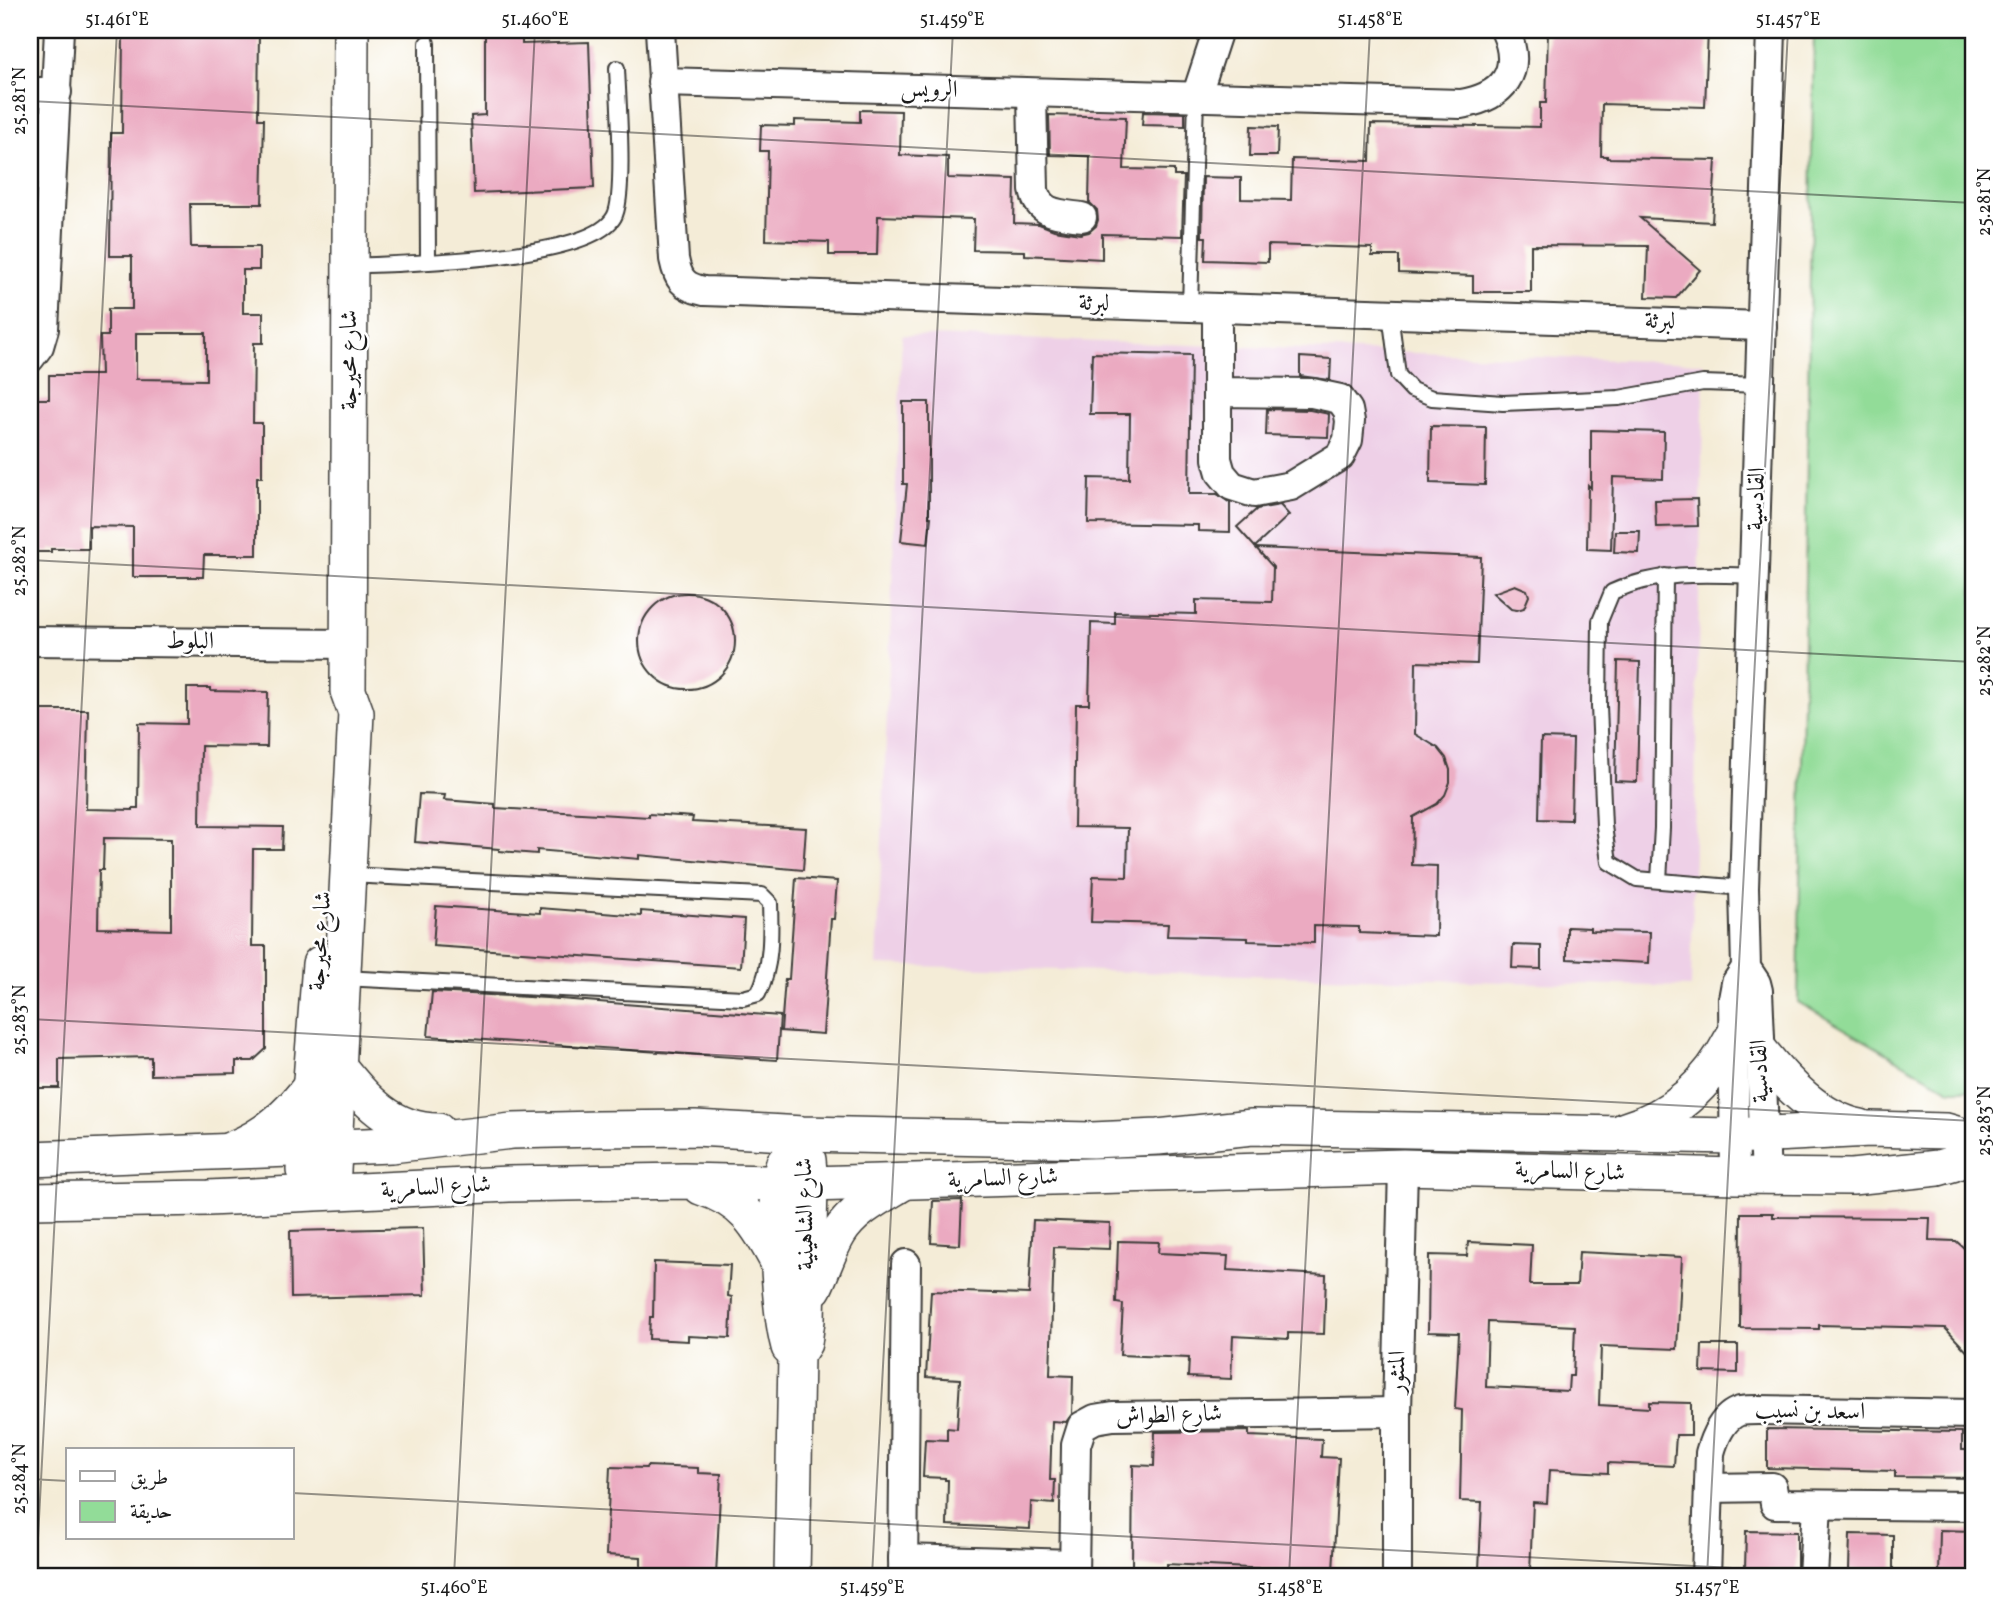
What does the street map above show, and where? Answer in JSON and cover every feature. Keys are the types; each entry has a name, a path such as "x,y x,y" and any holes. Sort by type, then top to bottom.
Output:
{"street":[{"path":"30,358 44,329 43,92 59,30"},
{"name":"شارع محيرجة","path":"317,1193 319,1148 338,1066 356,713 348,691 351,30"},
{"name":"لبرثة","path":"660,30 674,258 681,282 690,289 1762,326"},
{"path":"1196,97 1218,30"},
{"name":"الرويس","path":"662,82 1461,104 1481,100 1498,91 1507,80 1511,61 1510,40 1505,30"},
{"name":"القادسية","path":"1750,1177 1747,1044 1758,991 1746,968 1744,888 1771,30"},
{"path":"1032,93 1036,200 1042,207 1055,213 1082,217"},
{"path":"1203,308 1217,392 1217,459 1221,473 1232,486 1254,493 1291,486 1340,456 1348,440 1348,410 1340,399 1312,393 1217,392"},
{"name":"البلوط","path":"30,641 350,644"},
{"name":"شارع محيرجة","path":"319,1148 310,1087 339,713 341,702 348,691"},
{"path":"1612,1134 1635,1128 1676,1107 1747,1044 1808,1101 1847,1125 1870,1129"},
{"path":"338,1066 367,1101 397,1123 426,1131 512,1131"},
{"path":"224,1152 245,1145 282,1120 310,1087"},
{"name":"شارع السامرية","path":"30,1159 391,1145 512,1131 695,1128 803,1134 1125,1140 1283,1126 1749,1135 1870,1129 1946,1131 1973,1139"},
{"name":"شارع الشاهينية","path":"792,1576 796,1354 804,1343 808,1300 795,1184 786,1157 803,1134"},
{"name":"شارع السامرية","path":"30,1201 317,1193 509,1184 684,1181 795,1184 905,1182 1404,1167 1750,1177 1852,1177 1895,1174 1952,1164 1973,1154"},
{"name":"المنثور","path":"1397,1576 1397,1412 1404,1167"},
{"path":"684,1181 710,1190 740,1206 757,1224 779,1263"},
{"path":"808,1300 833,1244 850,1219 871,1202 905,1182"},
{"name":"شارع الشاهينية","path":"795,1184 779,1263 789,1347 796,1354"},
{"path":"903,1567 906,1264"},
{"name":"اسعد بن نسيب","path":"1706,1576 1710,1454 1714,1437 1739,1411 1973,1414"},
{"name":"شارع الطواش","path":"903,1567 1074,1570 1076,1445 1082,1426 1094,1419 1113,1416 1397,1412"},
{"path":"1710,1488 1772,1488 1775,1504 1973,1506"},
{"path":"1813,1576 1817,1506"}],"lane":[{"path":"427,43 428,261"},
{"path":"351,266 506,255 562,246 602,231 615,216 620,184 617,68"},
{"path":"1196,97 1203,308"},
{"path":"1390,313 1398,375 1412,390 1432,398 1529,402 1619,398 1703,383 1760,385"},
{"path":"1744,888 1637,879 1609,862 1604,826 1600,621 1612,592 1634,582 1665,576 1754,576"},
{"path":"1659,880 1665,576"},
{"path":"342,978 743,998 758,994 764,984 771,919 770,903 762,895 347,875"}],"shaded area":[{"path":"902,335 1704,363 1691,987 877,965"}],"green space":[{"path":"1814,30 1973,30 1973,1090 1950,1090 1798,1002"}],"building":[{"path":"123,30 259,30 258,119 264,119 262,204 190,204 191,247 259,247 259,270 243,270 243,313 263,313 263,343 254,343 253,423 262,423 262,477 257,477 257,555 204,555 203,577 133,577 133,527 89,526 89,549 30,552 30,399 49,399 49,375 101,375 100,336 108,336 108,309 132,309 132,256 110,256 111,133 122,133","holes":["136,333 206,333 206,380 136,379"]},
{"path":"485,30 522,30 522,44 589,42 594,188 474,193 471,116 485,115"},
{"path":"1548,30 1708,30 1705,107 1602,104 1601,156 1716,160 1712,222 1640,218 1700,270 1676,298 1646,297 1648,246 1531,245 1531,292 1473,292 1473,276 1399,273 1399,256 1372,256 1372,248 1268,245 1268,262 1205,260 1206,237 1202,237 1203,177 1241,178 1241,199 1291,200 1292,159 1370,161 1371,124 1540,127 1540,103 1546,103"},
{"path":"860,110 901,111 900,155 948,157 948,178 1015,180 1014,223 1039,224 1054,230 1080,234 1089,232 1098,220 1097,210 1089,202 1090,156 1050,155 1049,115 1126,117 1124,169 1174,170 1174,176 1184,176 1182,236 1102,234 1102,259 1025,255 1025,251 973,250 974,219 878,216 877,255 829,255 829,242 766,240 768,151 760,151 761,125 795,126 795,120 860,122"},
{"path":"1143,112 1185,113 1185,126 1142,125"},
{"path":"1251,126 1278,127 1277,156 1250,156"},
{"path":"1092,353 1191,355 1189,494 1217,494 1230,503 1230,532 1198,531 1198,525 1088,523 1089,478 1129,479 1130,414 1090,414"},
{"path":"1300,357 1331,359 1330,380 1300,376"},
{"path":"903,402 929,402 931,517 928,544 901,541 907,484 903,484"},
{"path":"1267,409 1310,410 1329,414 1328,437 1266,435"},
{"path":"1431,426 1486,427 1485,485 1430,483"},
{"path":"1591,430 1664,432 1663,479 1613,477 1611,550 1587,549"},
{"path":"1697,499 1698,526 1656,527 1655,500"},
{"path":"1280,505 1289,515 1255,547 1237,527 1257,509"},
{"path":"1615,531 1640,531 1639,553 1614,552"},
{"path":"1256,548 1481,557 1477,664 1416,662 1415,734 1438,748 1446,758 1450,770 1450,782 1445,795 1437,804 1413,817 1412,865 1437,866 1436,936 1359,933 1359,927 1314,926 1314,943 1248,941 1248,938 1167,936 1168,924 1091,922 1093,876 1127,877 1128,828 1074,827 1076,704 1089,704 1091,623 1115,624 1115,612 1196,614 1196,600 1272,602 1273,567"},
{"path":"1515,585 1527,590 1529,596 1524,608 1517,610 1511,609 1493,593"},
{"path":"687,593 705,596 721,607 732,623 735,641 732,659 721,675 705,686 687,689 669,686 653,675 642,659 639,641 642,623 653,607 669,596"},
{"path":"1618,661 1640,662 1637,782 1615,781"},
{"path":"187,688 268,692 267,747 201,746 200,826 283,827 282,849 253,849 252,946 266,946 266,1049 253,1061 236,1061 236,1073 151,1075 151,1057 59,1059 59,1088 30,1088 30,710 88,710 86,809 138,808 139,723 187,724","holes":["104,838 171,839 171,930 98,928 99,870 103,870"]},
{"path":"1541,738 1573,739 1571,820 1539,819"},
{"path":"419,794 445,795 444,800 495,804 495,808 649,817 649,814 693,817 692,822 806,828 803,870 639,855 639,859 537,850 537,854 415,842"},
{"path":"796,878 837,881 834,919 831,919 823,1034 781,1031 785,979 789,979"},
{"path":"436,906 540,913 540,908 641,916 641,911 744,919 741,967 433,946"},
{"path":"1567,927 1590,928 1590,931 1650,932 1649,963 1567,959"},
{"path":"1513,945 1541,946 1541,969 1512,968"},
{"path":"432,992 780,1016 777,1060 428,1036"},
{"path":"962,1200 960,1245 931,1243 933,1201"},
{"path":"1741,1213 1773,1213 1773,1217 1930,1218 1929,1240 1956,1241 1973,1256 1973,1358 1945,1328 1819,1325 1819,1329 1740,1328"},
{"path":"1033,1220 1110,1223 1109,1249 1054,1247 1050,1375 1073,1376 1072,1414 1066,1422 1052,1421 1050,1480 1055,1480 1054,1504 1031,1502 1030,1529 947,1525 948,1480 923,1477 925,1439 947,1440 947,1428 957,1429 960,1379 926,1377 931,1291 1029,1294"},
{"path":"423,1228 425,1295 291,1298 290,1231"},
{"path":"1118,1241 1159,1242 1158,1253 1228,1256 1227,1270 1326,1275 1324,1334 1288,1333 1288,1339 1233,1336 1231,1379 1188,1377 1189,1358 1120,1355 1123,1304 1116,1303"},
{"path":"1468,1242 1532,1245 1530,1285 1577,1285 1579,1252 1682,1257 1677,1349 1601,1346 1599,1405 1649,1408 1649,1402 1691,1403 1691,1435 1676,1435 1674,1466 1608,1463 1608,1473 1549,1470 1547,1503 1533,1502 1530,1573 1479,1570 1482,1502 1460,1501 1462,1410 1455,1409 1459,1333 1428,1332 1429,1255 1467,1256","holes":["1488,1322 1575,1326 1573,1376 1569,1376 1568,1391 1486,1387"]},
{"path":"654,1262 730,1265 730,1338 688,1336 688,1341 649,1339 650,1317 653,1317"},
{"path":"1702,1345 1738,1345 1738,1373 1701,1372"},
{"path":"1767,1429 1962,1432 1962,1450 1973,1450 1973,1478 1895,1477 1895,1471 1767,1468"},
{"path":"1249,1431 1249,1436 1322,1439 1321,1457 1339,1458 1333,1572 1167,1564 1167,1568 1132,1566 1133,1465 1154,1466 1155,1432"},
{"path":"610,1467 698,1468 698,1473 721,1474 716,1576 641,1576 641,1557 606,1555"},
{"path":"1940,1530 1971,1531 1971,1576 1939,1576"},
{"path":"1746,1531 1797,1532 1797,1570 1745,1570"},
{"path":"1850,1534 1893,1535 1893,1570 1849,1570"}]}
